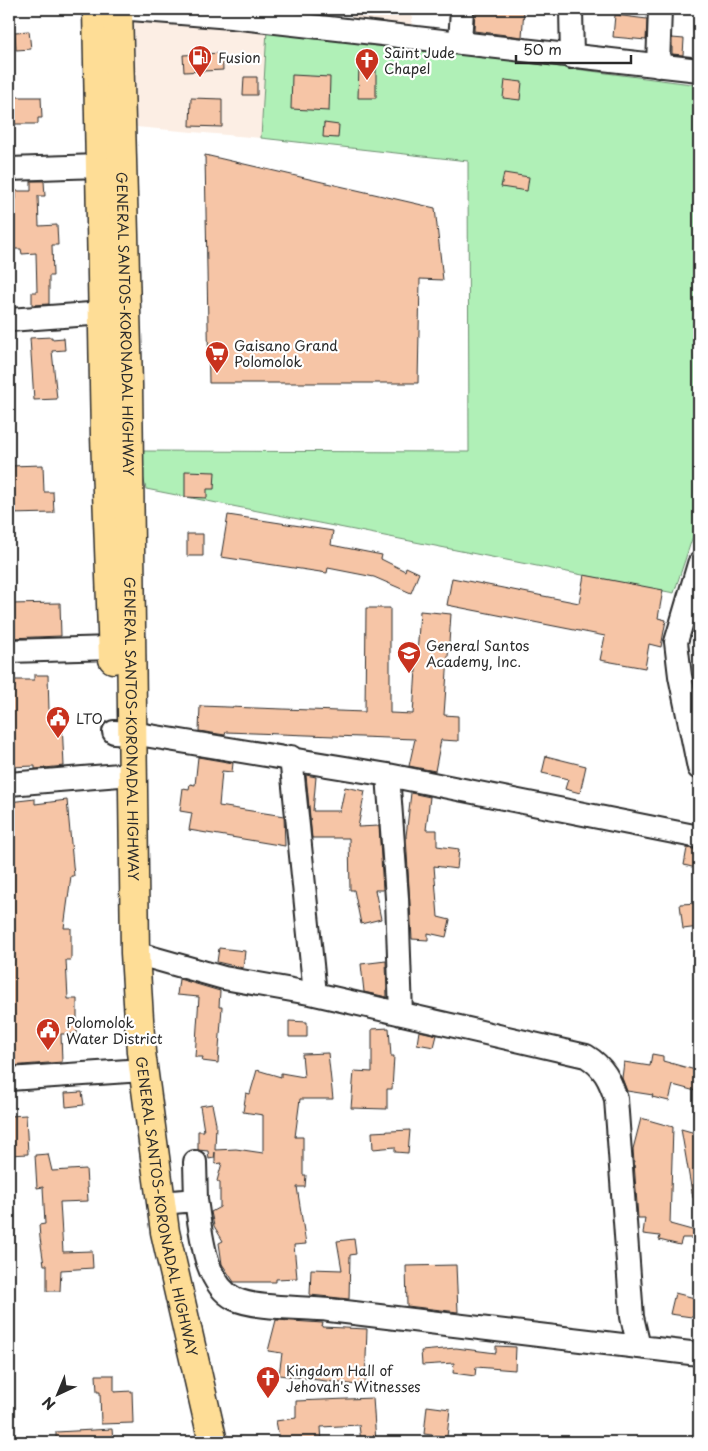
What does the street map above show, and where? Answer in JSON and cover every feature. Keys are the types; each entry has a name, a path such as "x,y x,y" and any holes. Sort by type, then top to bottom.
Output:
{"highway":[{"name":"GENERAL SANTOS-KORONADAL HIGHWAY","path":"97,9 107,516 113,648 123,732"},
{"name":"GENERAL SANTOS-KORONADAL HIGHWAY","path":"118,9 128,385 123,732 135,953 135,1071 152,1236 194,1442"},
{"name":"GENERAL SANTOS-KORONADAL HIGHWAY","path":"124,775 120,1015 147,1110 164,1232 213,1442"}],"street":[{"path":"132,9 231,16 460,42 572,57 699,70"},
{"path":"460,42 462,9"},
{"path":"572,9 572,57"},
{"path":"658,66 660,9"},
{"path":"9,170 99,166"},
{"path":"9,320 104,314"},
{"path":"699,564 676,642 680,676 699,768"},
{"path":"9,651 113,648"},
{"path":"123,732 291,757 699,838"},
{"path":"291,757 315,994"},
{"path":"9,784 124,775"},
{"path":"388,775 397,898 401,1014"},
{"path":"135,953 224,978 315,994 586,1056 604,1070 616,1099 632,1317 639,1347"},
{"path":"9,1078 135,1071"},
{"path":"195,1162 196,1200 204,1250 209,1267 225,1291 235,1299 268,1305 316,1308 699,1354"},
{"path":"161,1203 196,1200"}],"shaded area":[{"path":"352,9 412,9 412,26 351,19"},
{"name":"Fusion","path":"134,15 267,29 261,138 136,127"}],"green space":[{"path":"267,29 699,85 699,518 674,593 146,489 137,451 469,452 468,161 261,138"}],"building":[{"path":"475,9 524,9 522,37 474,31"},
{"path":"615,15 647,19 646,40 613,37"},
{"path":"29,31 31,49 16,50 15,32"},
{"path":"672,38 684,39 683,55 672,54"},
{"path":"222,53 223,70 184,72 183,55"},
{"name":"Saint Jude Chapel","path":"359,64 376,64 376,98 358,98"},
{"path":"292,75 330,77 329,111 291,109"},
{"path":"244,77 257,77 257,95 243,95"},
{"path":"505,80 522,82 520,100 503,98"},
{"path":"9,97 41,97 42,118 38,118 38,124 9,124"},
{"path":"191,98 222,99 222,127 190,126"},
{"path":"324,123 339,125 338,138 323,137"},
{"path":"205,155 435,208 443,280 420,279 418,383 209,383"},
{"path":"504,173 529,177 527,191 501,187"},
{"path":"31,181 44,181 45,196 38,196 39,226 57,225 58,245 52,245 53,276 49,276 49,304 32,305 32,292 37,292 36,253 22,254 21,249 12,249 12,237 9,237 9,199 16,199 16,191 31,191"},
{"path":"52,337 52,339 64,338 65,350 52,351 57,399 34,400 30,338"},
{"path":"43,465 44,492 53,492 54,513 9,514 9,466"},
{"path":"185,471 215,472 214,489 207,489 207,498 185,497"},
{"path":"228,515 333,531 331,545 382,555 381,559 405,571 406,567 419,573 411,593 374,577 328,568 327,573 221,557"},
{"path":"187,534 203,534 203,556 187,556"},
{"path":"584,575 663,590 658,618 666,620 661,647 649,644 645,668 600,660 605,636 447,605 452,578 579,603"},
{"path":"60,603 61,636 9,638 9,604"},
{"path":"366,608 390,608 390,713 413,714 420,611 451,614 444,715 458,716 458,741 441,740 435,771 409,766 415,739 226,732 225,735 199,731 200,706 365,712"},
{"path":"34,675 48,675 49,711 57,711 57,723 62,722 64,766 35,769 35,766 9,767 9,680 34,680"},
{"path":"546,756 586,766 580,793 565,789 568,779 542,773"},
{"path":"198,757 233,763 232,772 222,771 219,806 284,816 285,846 189,830 192,813 180,811 183,788 189,789 190,784 195,785"},
{"path":"306,775 316,777 313,811 340,811 345,787 365,791 358,827 379,826 383,890 375,890 381,919 361,924 354,890 350,890 349,838 312,838"},
{"path":"411,793 430,797 426,830 437,830 437,846 459,849 457,869 434,866 438,917 450,920 446,937 428,933 428,940 412,939 406,836"},
{"path":"35,799 35,804 67,800 74,876 71,876 64,928 71,928 71,960 66,960 68,999 77,999 77,1034 61,1034 62,1062 9,1066 9,802"},
{"path":"687,848 699,850 696,868 684,865"},
{"path":"699,903 699,927 683,929 680,904"},
{"path":"219,948 245,951 243,968 217,962"},
{"path":"386,961 387,997 364,992 361,964"},
{"path":"179,979 220,991 219,1007 222,1007 218,1063 202,1061 203,1057 195,1057 199,997 177,995"},
{"path":"289,1021 307,1022 307,1037 289,1037"},
{"path":"389,1028 391,1056 394,1056 392,1089 387,1089 387,1109 351,1108 354,1071 372,1072 372,1029"},
{"path":"419,1031 437,1035 434,1047 417,1044"},
{"path":"328,1053 333,1099 300,1099 295,1137 303,1137 303,1175 306,1175 305,1187 297,1187 306,1244 294,1245 297,1278 276,1279 276,1282 234,1282 222,1264 219,1243 223,1241 214,1226 211,1212 220,1207 220,1183 217,1181 222,1163 215,1164 215,1152 214,1158 209,1159 208,1151 198,1150 198,1131 204,1131 200,1106 212,1104 216,1124 215,1150 236,1149 263,1153 263,1115 243,1112 246,1093 250,1094 257,1070 281,1077 281,1073 304,1077 302,1054"},
{"path":"652,1054 663,1056 663,1061 699,1071 699,1092 673,1085 669,1101 652,1097 653,1095 627,1091 622,1078 624,1062 650,1066"},
{"path":"82,1092 84,1105 66,1107 65,1093"},
{"path":"26,1115 28,1154 9,1155 9,1116"},
{"path":"641,1118 673,1127 670,1224 699,1232 699,1238 682,1238 680,1245 659,1240 660,1236 643,1234 645,1218 638,1218 633,1149"},
{"path":"681,1129 699,1134 699,1198 693,1198"},
{"path":"410,1130 408,1153 395,1152 395,1147 373,1149 372,1132"},
{"path":"48,1154 52,1171 86,1169 88,1201 60,1202 63,1252 92,1251 93,1268 61,1270 60,1291 47,1291 47,1265 44,1265 40,1238 39,1225 45,1224 43,1187 37,1188 35,1155"},
{"path":"354,1239 356,1254 350,1255 349,1299 310,1295 311,1269 342,1270 337,1241"},
{"path":"456,1265 458,1312 407,1306 406,1266"},
{"path":"675,1293 699,1299 699,1318 670,1314"},
{"path":"276,1320 323,1323 322,1327 367,1329 365,1386 279,1375 282,1353 268,1351"},
{"path":"496,1346 516,1347 515,1370 476,1367 475,1376 453,1373 454,1363 422,1365 421,1351 456,1348 496,1353"},
{"path":"96,1375 114,1375 114,1392 132,1391 133,1423 101,1424 100,1392 97,1392"},
{"path":"373,1398 376,1442 361,1442 359,1425 321,1427 322,1442 280,1442 276,1421 296,1418 296,1401"},
{"path":"427,1406 450,1409 447,1437 424,1434"},
{"path":"112,1429 113,1442 56,1442 56,1432"}],"place":[{"name":"Fusion","path":"200,78"},
{"name":"Saint Jude Chapel","path":"367,81"},
{"name":"Gaisano Grand Polomolok","path":"217,374"},
{"name":"General Santos Academy, Inc.","path":"409,674"},
{"name":"LTO","path":"58,739"},
{"name":"Polomolok Water District","path":"48,1051"},
{"name":"Kingdom Hall of Jehovah's Witnesses","path":"268,1399"}]}
